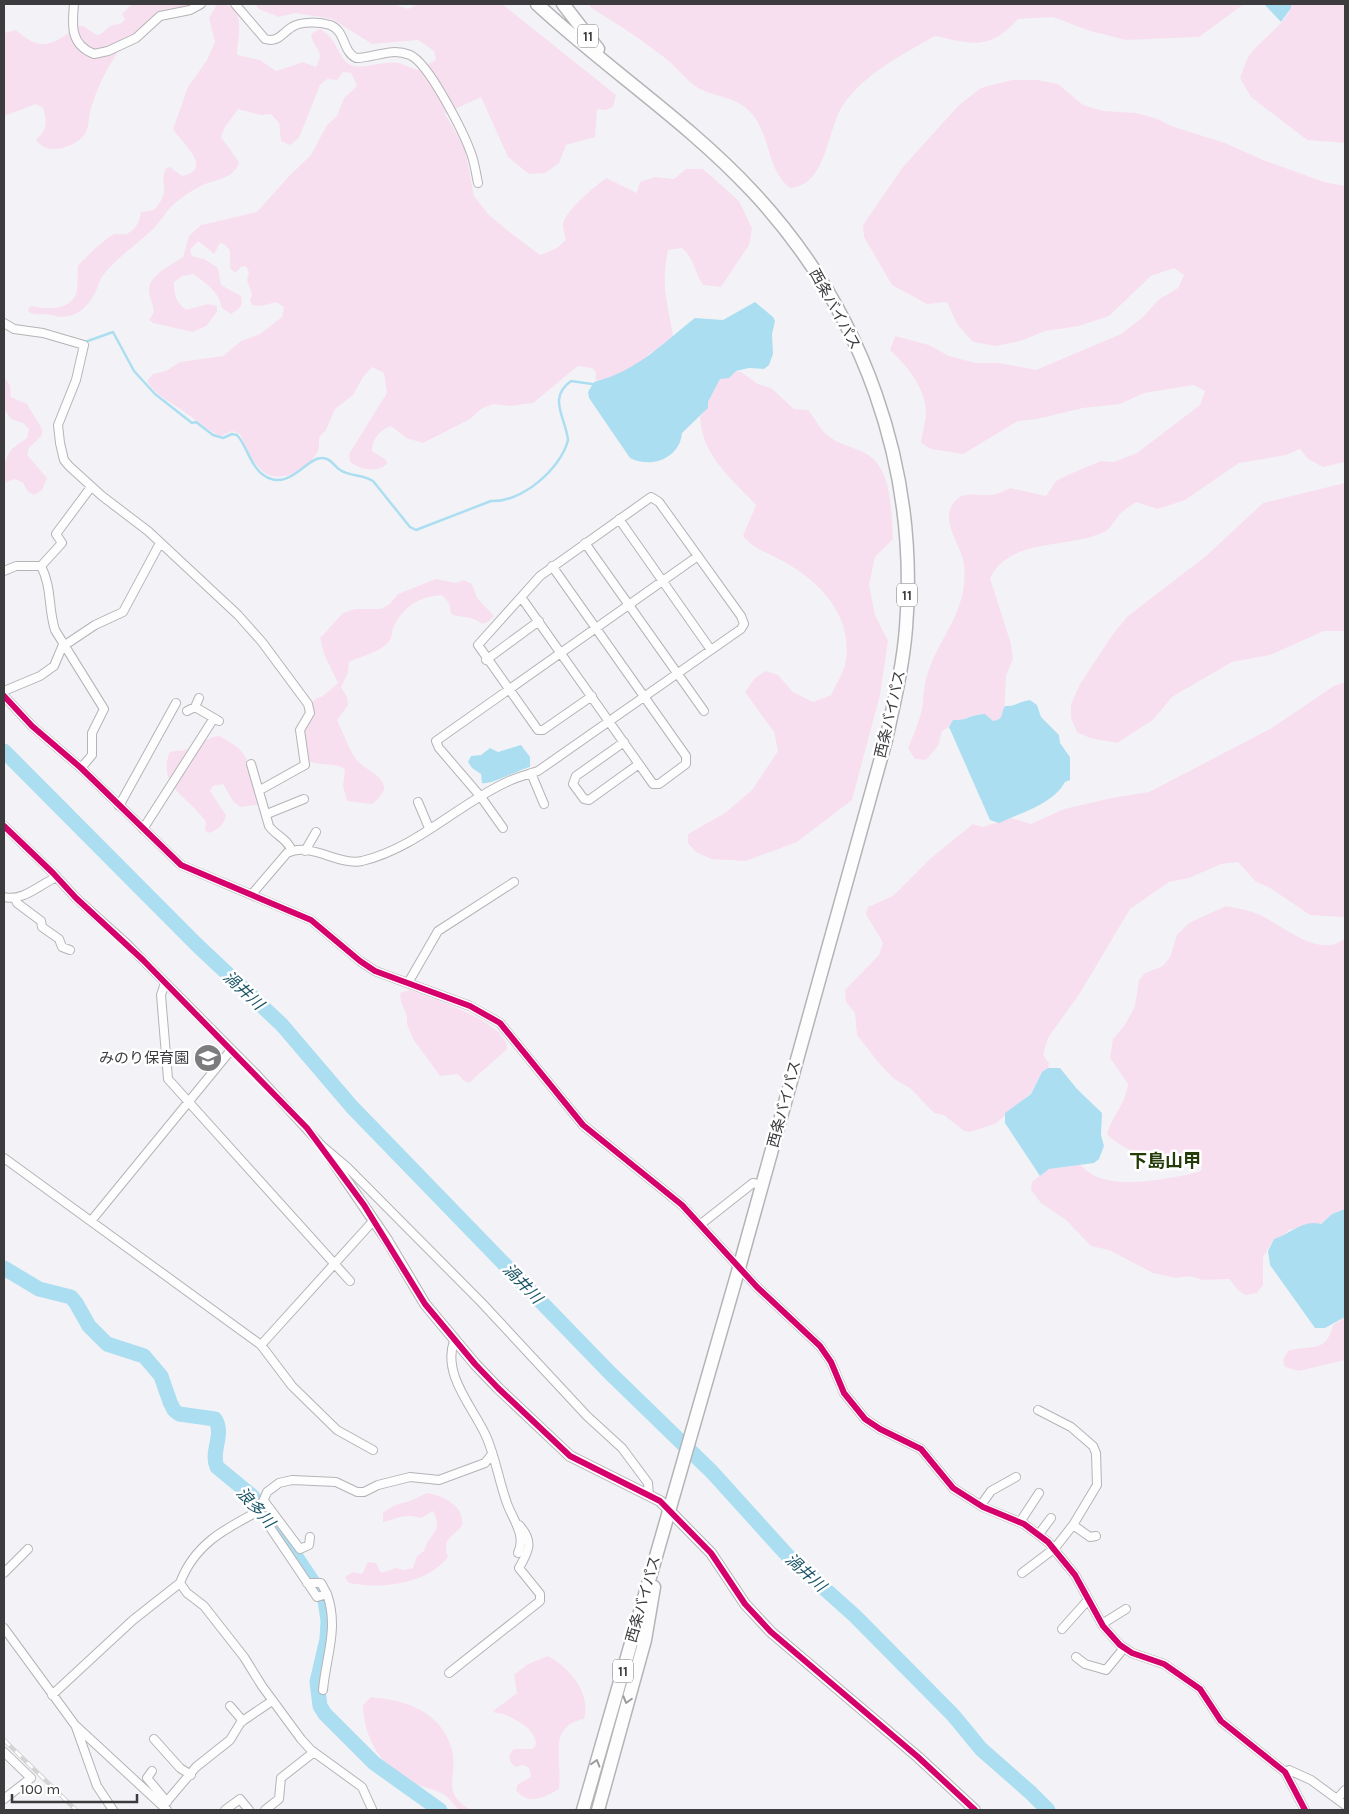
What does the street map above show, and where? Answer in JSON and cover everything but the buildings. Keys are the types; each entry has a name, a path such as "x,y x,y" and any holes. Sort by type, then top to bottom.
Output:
{"highway":[{"name":"西条バイパス","path":"538,4 694,136 752,191 781,225 822,281 852,335 872,380 890,440 904,508 908,581 906,628 896,696 866,814 739,1268 583,1810"},
{"name":"11","path":"563,4 612,68"},
{"name":"西条バイパス","path":"598,1810 644,1640 663,1532"}],"street":[{"path":"74,4 72,29 83,46 94,54 108,51 136,38 160,16 190,10 201,4"},
{"path":"235,4 265,39 278,38 296,25 322,23 335,28 349,53 356,58 392,52 410,55 419,61 430,74 468,145 478,183"},
{"path":"4,323 14,329 43,333 84,345 76,380 60,417 58,433 64,460 92,487 124,510 251,629 308,704 310,713 300,730 305,765 260,790"},
{"path":"4,571 16,566 42,566 62,543 56,534 92,487"},
{"path":"252,894 287,853 292,850 354,861 394,850 509,781 538,771 741,629 744,624 741,616 655,498 647,498 552,566 480,642 480,649 486,660 535,729 540,731 592,696"},
{"path":"619,519 711,650"},
{"path":"4,691 40,676 54,666 59,650 95,625 123,612 160,543"},
{"path":"585,543 704,711"},
{"path":"503,828 481,797 439,748 436,741 698,556"},
{"path":"42,566 48,579 51,617 65,646 104,709 92,733 92,755 81,768"},
{"path":"521,597 639,764 656,785 687,762 686,756 552,566"},
{"path":"486,660 539,621"},
{"path":"4,696 32,726 81,768 181,865 311,920 366,966 470,1006 500,1023 582,1125 677,1200 772,1302 820,1346 831,1362 844,1393 859,1412 880,1429 921,1449 953,1488 981,1506 1020,1522 1039,1534 1055,1548 1074,1575 1102,1624 1124,1648 1164,1664 1200,1689 1221,1721 1285,1772 1305,1810"},
{"path":"187,711 195,707 199,698"},
{"path":"119,806 176,703"},
{"path":"143,829 216,720 195,707"},
{"path":"624,742 576,776 573,784 584,799 589,800 639,764"},
{"path":"251,764 273,832 287,840 292,850"},
{"path":"531,774 544,804"},
{"path":"267,814 304,799"},
{"path":"418,802 429,828"},
{"path":"4,826 76,898 126,943 285,1103 333,1161 374,1220 425,1304 454,1340 498,1388 570,1456 649,1495 670,1509 711,1554 745,1604 771,1632 918,1757 974,1810"},
{"path":"305,851 316,832"},
{"path":"4,898 14,898 31,892 57,877"},
{"path":"408,983 438,931 514,882"},
{"path":"14,898 17,903 41,921 42,927 59,939 62,947 70,950"},
{"path":"165,983 161,994 168,1080 350,1281"},
{"path":"91,1221 187,1101 231,1050"},
{"path":"321,1145 348,1167 481,1302 587,1416 622,1448 648,1483 649,1495"},
{"path":"4,1158 261,1345 292,1386 337,1430 372,1450"},
{"path":"701,1224 753,1183 762,1185"},
{"path":"261,1345 374,1220"},
{"path":"454,1340 451,1354 456,1376 463,1394 487,1437 506,1501 517,1524 521,1542 518,1553"},
{"path":"1022,1573 1055,1548 1074,1525 1097,1485 1096,1450 1071,1427 1038,1410"},
{"path":"52,1695 129,1623 180,1583 186,1567 199,1549 221,1531 261,1506 267,1492 271,1488 292,1480 336,1482 357,1492 364,1492 378,1484 410,1477 439,1480 484,1463 492,1454"},
{"path":"981,1506 991,1491 1016,1477"},
{"path":"1020,1522 1040,1493"},
{"path":"261,1506 300,1549 308,1545 310,1537"},
{"path":"261,1506 311,1582 317,1597 324,1595"},
{"path":"1039,1534 1051,1518"},
{"path":"449,1673 540,1601 540,1594 519,1568 529,1552 530,1546 529,1538 517,1524"},
{"path":"1074,1525 1090,1537 1096,1536"},
{"path":"4,1573 28,1549"},
{"path":"311,1582 321,1582 324,1595 333,1613 334,1629 323,1690"},
{"path":"180,1583 216,1621 244,1657 272,1701 301,1739 314,1752 362,1787 373,1810"},
{"path":"1062,1629 1088,1600"},
{"path":"1102,1624 1126,1608"},
{"path":"4,1628 76,1725 166,1806"},
{"path":"1076,1657 1085,1664 1106,1670 1124,1648"},
{"path":"166,1806 203,1761 230,1740 243,1721 272,1701"},
{"path":"230,1706 243,1721"},
{"path":"76,1725 97,1786 113,1810"},
{"path":"154,1739 180,1768 191,1775"},
{"path":"4,1752 31,1778 4,1799"},
{"path":"265,1810 278,1799 281,1778 314,1752"},
{"path":"1285,1772 1289,1770 1311,1780 1345,1805"},
{"path":"152,1771 146,1778 166,1806"},
{"path":"1337,1799 1345,1790"},
{"path":"225,1810 240,1799 249,1810"}],"shaded area":[{"path":"132,4 193,4 184,9 153,19 127,40 102,80 91,109 87,131 80,139 60,148 52,149 40,145 36,139 45,129 46,121 43,108 36,104 4,116 4,33 16,30 33,42 41,44 54,42 79,26 83,26 97,35 110,26 122,23 125,19 122,14"},
{"path":"217,4 227,5 234,9 237,15 239,31 237,55 260,60 276,71 303,62 316,67 320,56 311,34 320,29 331,38 345,60 354,66 393,62 417,70 436,60 434,51 418,40 372,44 332,19 295,13 279,17 259,9 255,4 393,4 408,9 418,4 502,4 616,95 613,107 605,110 597,109 595,137 566,145 559,163 545,173 529,174 508,157 481,97 445,114 465,148 474,196 489,215 540,255 557,248 566,240 563,226 565,219 581,200 606,178 637,193 640,182 655,177 674,179 686,169 703,169 739,201 752,228 749,245 721,287 703,285 692,260 682,248 668,250 665,284 673,335 666,343 649,354 639,365 621,374 597,381 595,379 596,372 592,368 578,366 533,403 510,406 493,404 481,409 470,419 423,443 406,438 391,426 377,436 372,447 372,451 386,460 387,464 378,469 368,469 350,462 349,454 387,393 384,373 372,367 363,377 353,395 335,409 326,430 320,436 318,451 308,463 295,472 280,477 265,473 253,460 240,434 232,431 221,436 212,431 160,396 147,381 153,374 166,371 180,362 223,356 241,341 260,334 282,317 284,307 276,302 262,306 252,305 250,301 252,294 247,280 249,272 246,266 241,267 235,273 230,268 230,250 220,243 214,254 198,241 190,250 192,256 204,259 218,268 221,285 241,296 242,302 240,307 231,314 222,308 218,297 211,288 193,274 182,276 174,282 175,294 180,304 186,310 208,304 217,306 217,312 206,326 193,332 153,323 149,320 154,312 149,292 150,286 156,275 183,257 189,236 201,225 257,212 289,176 311,155 327,125 337,116 344,98 357,86 351,73 343,72 337,80 327,79 320,85 299,138 290,145 281,141 279,123 271,114 261,115 238,109 225,127 221,137 239,162 233,172 228,176 196,189 174,204 146,236 109,268 90,301 76,314 58,317 32,313 29,312 28,308 32,306 52,308 71,302 77,290 78,266 80,263 114,234 126,234 132,231 140,219 141,212 154,210 160,203 164,192 163,179 166,168 170,167 182,176 192,172 196,167 193,154 173,129 188,87 207,60 215,42 209,18"},
{"path":"589,4 1244,4 1199,37 1126,40 1090,31 1053,17 1018,19 1008,29 989,41 970,43 935,36 897,58 862,83 843,105 819,167 812,178 802,185 790,188 777,172 763,132 752,114 738,103 695,86 661,55 591,8"},
{"path":"1291,4 1345,4 1345,143 1307,140 1251,97 1240,78 1253,50 1286,17"},
{"path":"1012,80 1037,80 1058,84 1083,105 1103,111 1136,113 1158,119 1171,126 1225,143 1263,160 1324,182 1345,186 1345,462 1323,467 1308,459 1300,449 1286,455 1239,463 1185,500 1158,509 1136,502 1121,513 1106,531 1092,537 1026,550 1012,556 1000,565 990,578 1011,644 1013,659 1006,676 1004,716 1000,720 993,721 984,714 953,720 949,727 942,731 938,746 926,760 915,759 908,748 921,714 926,679 937,650 951,624 962,597 964,565 952,532 949,515 951,507 956,500 967,495 994,494 1010,488 1046,496 1056,481 1070,474 1101,461 1114,462 1137,453 1200,405 1205,391 1194,385 1144,393 1120,404 1083,408 1037,419 1018,421 963,454 931,449 921,443 926,415 925,402 914,378 890,350 895,336 929,345 949,356 976,363 1000,363 1036,370 1121,334 1143,317 1158,300 1178,288 1184,275 1174,268 1151,276 1109,316 1079,326 1045,331 1020,341 996,346 973,342 957,324 947,302 927,304 892,285 864,237 863,225 903,167 959,105 981,88"},
{"path":"736,371 741,372 758,384 771,388 794,409 808,410 830,437 871,457 885,477 890,502 893,539 875,557 869,585 875,615 888,641 880,695 852,800 797,842 746,861 711,859 696,852 688,843 688,834 725,813 752,790 778,751 774,732 745,692 755,678 766,671 778,675 793,692 813,702 831,695 844,668 846,643 844,629 839,616 823,592 801,572 758,549 743,536 756,505 719,466 712,455 702,431 700,417 707,408 708,402 720,379"},
{"path":"4,377 10,385 11,397 27,404 42,429 42,435 29,448 27,455 47,478 42,490 34,495 28,492 23,483 15,479 4,483 4,468 7,456 14,447 27,438 29,429 23,423 11,419 4,409"},
{"path":"1345,483 1345,631 1324,631 1270,655 1232,662 1172,697 1153,720 1117,743 1090,738 1077,732 1071,718 1071,704 1080,684 1113,634 1128,616 1206,556 1263,503"},
{"path":"436,579 456,583 463,580 472,584 477,598 494,616 488,622 482,624 470,618 451,614 449,603 442,595 426,598 407,608 397,620 391,638 382,648 349,662 348,673 341,687 347,697 348,705 337,720 354,756 383,782 384,788 381,795 372,804 347,801 343,786 345,769 310,762 302,741 304,727 313,713 312,704 315,699 323,696 338,683 324,654 320,638 343,613 355,609 380,609 390,604 398,594"},
{"path":"1345,682 1345,919 1343,917 1310,915 1270,888 1255,881 1238,862 1221,864 1189,878 1169,882 1130,909 1080,993 1048,1038 1043,1055 1049,1063 1048,1068 1042,1072 1031,1093 995,1124 970,1132 964,1131 944,1115 934,1113 911,1089 893,1078 857,1035 855,1013 846,1002 845,990 879,955 883,943 866,914 868,907 893,896 931,858 973,824 983,827 1011,818 1031,824 1064,809 1149,792 1270,729 1334,686"},
{"path":"219,736 237,747 245,756 251,770 258,800 257,805 240,807 233,801 223,784 213,786 210,791 226,815 220,827 208,833 205,830 206,822 171,784 167,765 169,753 190,749 210,738"},
{"path":"1226,906 1263,916 1298,937 1311,942 1323,945 1334,944 1345,938 1345,1209 1332,1214 1320,1224 1289,1230 1282,1237 1274,1239 1263,1257 1263,1285 1257,1293 1245,1295 1229,1279 1203,1280 1190,1276 1176,1278 1153,1273 1109,1250 1091,1246 1066,1220 1041,1203 1031,1190 1032,1182 1048,1169 1080,1165 1095,1176 1119,1182 1161,1179 1199,1172 1202,1169 1201,1164 1196,1162 1164,1160 1138,1154 1107,1134 1125,1097 1128,1084 1110,1058 1113,1039 1125,1025 1135,1006 1139,980 1145,973 1163,966 1170,957 1177,935 1189,923"},
{"path":"410,990 451,1005 483,1021 505,1039 507,1049 469,1083 458,1074 440,1076 413,1039 407,1024 407,1016 401,1002 400,993"},
{"path":"1345,1317 1345,1360 1299,1371 1285,1367 1283,1360 1288,1351 1322,1344 1330,1334 1333,1325"},
{"path":"428,1493 452,1503 457,1508 462,1519 462,1526 447,1542 446,1551 448,1557 428,1574 402,1583 362,1585 349,1583 345,1577 353,1572 362,1574 368,1562 376,1563 381,1573 396,1568 404,1570 413,1568 417,1556 424,1551 436,1528 436,1518 433,1511 421,1518 406,1516 383,1522 383,1513 393,1506"},
{"path":"548,1656 564,1667 577,1682 585,1700 586,1710 584,1719 572,1723 560,1737 559,1789 548,1795 531,1799 521,1795 516,1790 518,1784 531,1777 529,1768 523,1765 516,1767 511,1763 509,1756 514,1749 532,1749 536,1745 533,1734 520,1722 493,1711 517,1693 514,1675 528,1664"},
{"path":"371,1697 397,1701 421,1710 440,1726 452,1750 454,1760 453,1790 461,1803 471,1810 459,1810 444,1795 406,1779 385,1763 372,1742 364,1718 363,1705"}],"water":[{"path":"1264,4 1291,4 1291,8 1281,22"},
{"path":"755,302 773,317 775,321 772,334 773,354 769,365 764,369 749,368 736,371 729,378 720,379 708,402 708,408 682,433 680,442 670,455 656,462 638,461 630,458 589,398 588,392 594,382 610,377 637,364 695,318 723,320"},
{"path":"1030,700 1037,705 1041,717 1059,735 1060,743 1070,757 1070,780 1065,782 1060,790 1045,802 999,823 990,820 949,727 953,720 980,714 985,714 993,721 997,720 1001,717 1005,706 1012,706"},
{"path":"521,745 530,757 530,767 492,782 482,783 481,774 472,768 468,762 471,756 481,755 490,748 498,752"},
{"path":"1048,1068 1060,1068 1077,1089 1102,1113 1101,1135 1104,1146 1099,1159 1094,1163 1049,1169 1040,1176 1005,1123 1005,1113 1031,1094 1042,1072"},
{"path":"1345,1209 1345,1317 1325,1328 1315,1328 1270,1265 1268,1251 1274,1239 1302,1225 1321,1224 1332,1214"}],"waterway":[{"path":"85,342 113,332 134,371 155,394 192,423 196,422 213,435 223,438 232,434 237,435 254,466 262,474 271,479 280,480 296,474 315,460 327,459 344,472 373,481 410,527 416,530 491,501 515,496 538,482 557,462 568,440 560,409 560,394 571,381 592,384"},
{"name":"渦井川","path":"4,751 196,944 282,1025 352,1107 610,1373 712,1472 788,1556 855,1616 953,1715 981,1749 1048,1810"},
{"name":"浪多川","path":"4,1268 39,1289 71,1297 89,1326 107,1344 144,1356 161,1376 170,1402 174,1410 179,1414 215,1419 219,1431 215,1455 217,1467 251,1495 266,1512 325,1600 328,1621 327,1639 317,1682 320,1706 325,1714 374,1763 440,1810"}],"railway":[{"path":"4,1740 76,1810"}],"cycle path":[{"path":"4,696 32,726 81,768 181,865 311,920 360,961 375,971 470,1006 500,1023 583,1125 682,1205 757,1287 820,1346 831,1362 844,1393 865,1419 880,1429 921,1449 953,1488 983,1507 1024,1524 1048,1542 1075,1575 1103,1626 1120,1645 1132,1653 1164,1664 1200,1689 1221,1721 1285,1772 1305,1810"},
{"path":"4,826 76,898 143,960 307,1128 364,1205 425,1304 475,1364 498,1388 570,1456 660,1501 711,1553 745,1604 771,1632 918,1757 975,1810"}],"place":[{"name":"みのり保育園","path":"208,1058"}],"district":[{"name":"下島山甲","path":"1165,1161"}]}
